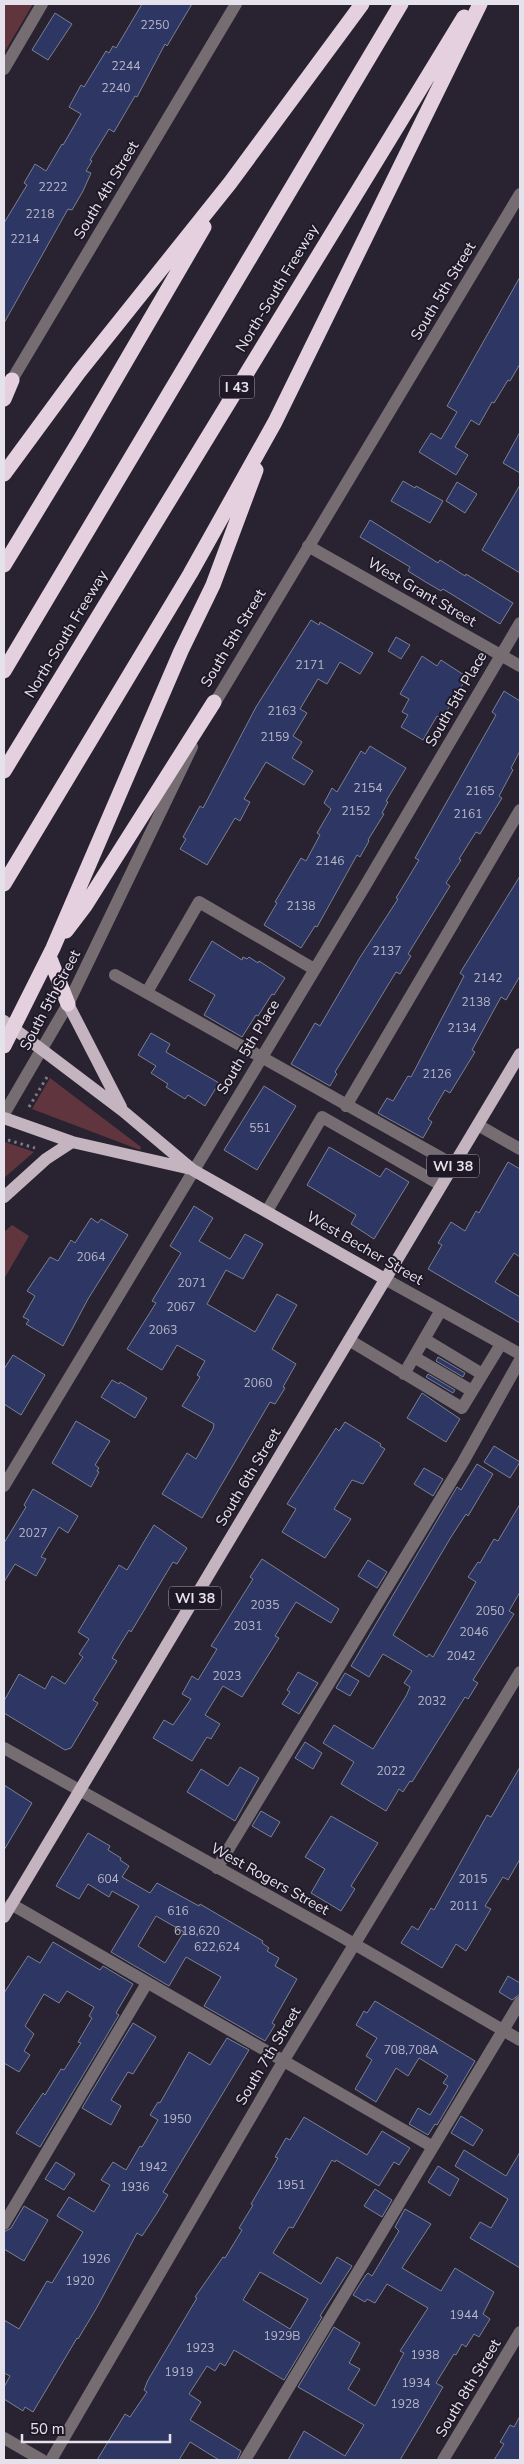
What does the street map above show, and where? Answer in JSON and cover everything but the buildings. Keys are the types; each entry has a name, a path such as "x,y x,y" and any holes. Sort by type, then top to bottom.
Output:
{"highway":[{"path":"4,474 79,372 230,183 362,4"},
{"path":"4,670 401,4"},
{"name":"North-South Freeway","path":"4,771 472,4"},
{"path":"4,884 190,574 275,422 480,4"},
{"path":"4,565 80,440 230,183"},
{"path":"4,399 8,386"},
{"path":"4,1046 7,1028 51,952 177,660 213,585 275,422"},
{"path":"51,952 86,906 214,702"},
{"path":"51,952 68,1004"}],"main road":[{"path":"68,1004 123,1111"},
{"name":"West Becher Street","path":"7,1028 42,1050 123,1111 193,1170 386,1279"},
{"name":"South 6th Street","path":"4,1917 520,1054"},
{"name":"West Becher Street","path":"4,1116 72,1142 193,1170"},
{"path":"4,1197 46,1159 72,1142"}],"street":[{"path":"4,69 42,4"},
{"name":"South 4th Street","path":"8,386 236,4"},
{"name":"South 5th Street","path":"4,1116 68,1004 214,702 520,194"},
{"name":"West Grant Street","path":"308,546 520,666"},
{"name":"South 5th Place","path":"4,1486 370,878 520,623"},
{"path":"346,1106 520,810"},
{"path":"147,992 199,902 314,969"},
{"path":"115,975 454,1165"},
{"path":"267,1211 322,1118 441,1186"},
{"path":"478,1125 520,1149"},
{"name":"West Becher Street","path":"386,1279 500,1344 519,1352"},
{"path":"404,1374 441,1310"},
{"path":"424,1339 482,1374"},
{"path":"348,1340 462,1408 500,1344"},
{"path":"217,1868 463,1462 519,1352"},
{"path":"414,1358 472,1391"},
{"name":"South 7th Street","path":"51,2460 284,2060 520,1672"},
{"name":"West Rogers Street","path":"4,1748 354,1944 520,2040"},
{"path":"12,1904 433,2147"},
{"path":"4,2224 147,1983"},
{"path":"244,2460 520,2002"},
{"name":"South 8th Street","path":"443,2460 520,2332"},
{"path":"4,2438 42,2460"}],"path":[{"path":"29,1107 47,1077"},
{"path":"8,1140 36,1148"}],"shaded area":[{"path":"4,4 33,4 4,53"},
{"path":"50,1078 141,1147 140,1150 32,1109"},
{"path":"5,1142 34,1152 4,1178 4,1144"},
{"path":"12,1225 29,1236 4,1279 4,1232"}]}
